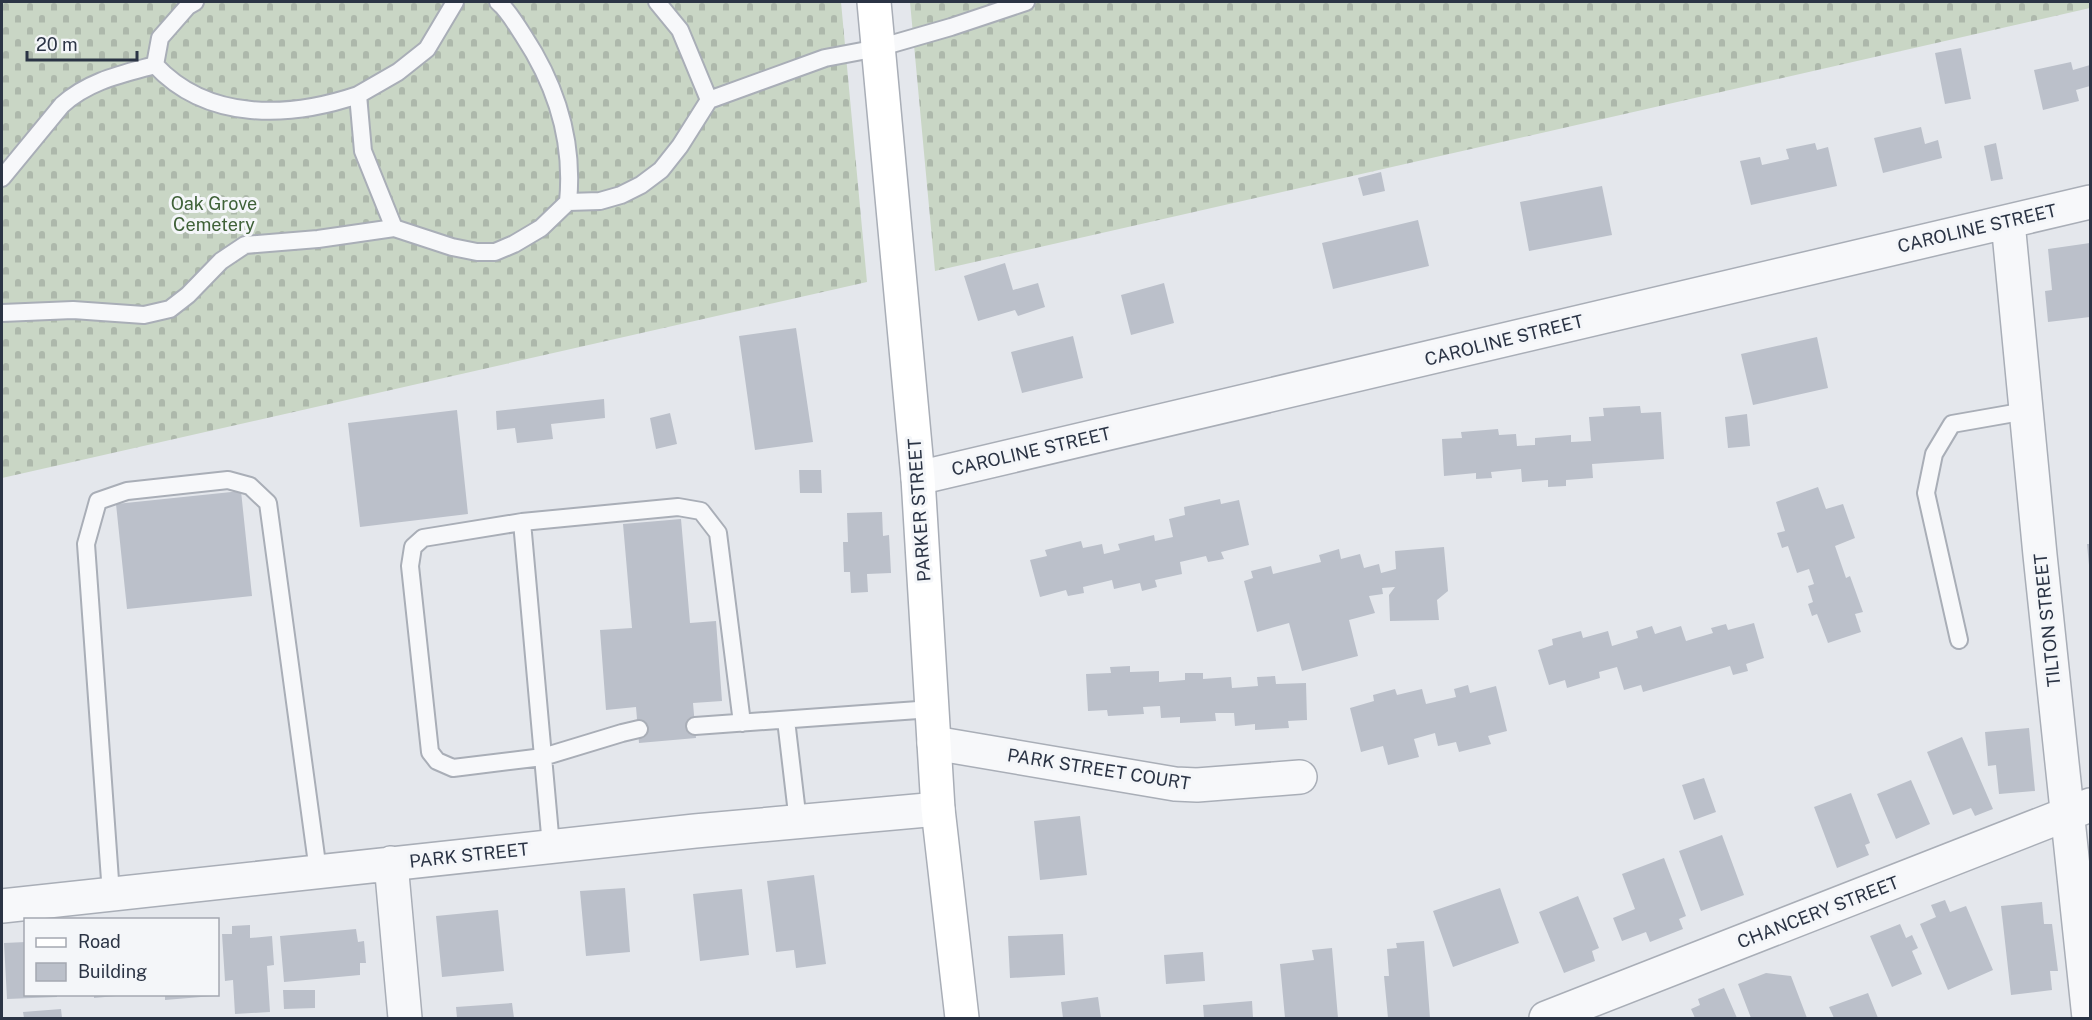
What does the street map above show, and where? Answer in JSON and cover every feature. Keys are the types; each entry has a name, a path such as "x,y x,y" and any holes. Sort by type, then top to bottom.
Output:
{"main road":[{"name":"PARKER STREET","path":"874,2 918,478 938,809 962,1018"}],"street":[{"name":"CAROLINE STREET","path":"918,478 2091,202"},
{"name":"TILTON STREET","path":"2008,222 2041,567 2079,810 2089,1018"},
{"name":"PARK STREET COURT","path":"934,742 1175,783 1197,785 1300,777"},
{"name":"PARK STREET","path":"2,906 391,862 938,809"},
{"name":"CHANCERY STREET","path":"1546,1018 2079,810"},
{"path":"391,862 405,1018"}],"lane":[{"path":"195,2 188,6 160,38 156,65 167,78 197,97 242,110 265,112 304,110 358,95 398,72 427,49 455,2"},
{"path":"498,2 535,53 553,91 568,145 570,166 568,202"},
{"path":"657,2 680,30 709,100"},
{"path":"2,313 73,310 144,315 170,309 188,295 221,261 245,245 318,239 394,228 452,247 477,252 495,252 541,228 568,202 600,201 621,195 641,185 661,170 680,146 709,100 825,58 878,48 1026,2"},
{"path":"2,178 72,95 111,77 156,65"},
{"path":"358,95 363,151 394,228"},
{"path":"1959,640 1926,493 1934,454 1952,424 2026,411"},
{"path":"111,894 86,544 98,501 127,490 228,480 250,486 268,503 318,871"},
{"path":"639,729 543,757 453,768 437,761 430,752 410,566 413,547 423,538 522,522 678,507 701,512 718,533 742,723"},
{"path":"522,522 551,846"},
{"path":"695,726 932,710"},
{"path":"786,720 798,822"}],"green space":[{"name":"Oak Grove Cemetery","path":"2,2 841,2 867,282 2,478"},
{"path":"910,2 2090,2 2090,8 935,271"}],"building":[{"path":"1961,48 1971,99 1945,104 1935,53"},
{"path":"2071,62 2073,70 2090,65 2090,86 2076,90 2079,101 2043,110 2034,70"},
{"path":"1921,127 1925,144 1938,140 1942,158 1883,173 1874,138"},
{"path":"1815,143 1817,150 1828,147 1837,186 1751,205 1740,161 1760,157 1762,165 1789,159 1786,149"},
{"path":"1996,143 2003,179 1991,181 1984,146"},
{"path":"1381,172 1385,191 1363,196 1358,178"},
{"path":"1602,186 1612,235 1529,251 1520,202"},
{"path":"1418,220 1429,266 1333,289 1322,243"},
{"path":"2090,243 2090,317 2048,322 2045,291 2052,290 2048,249"},
{"path":"1005,263 1013,290 1038,283 1045,307 1018,316 1015,310 978,321 964,276"},
{"path":"1164,283 1174,323 1131,335 1121,295"},
{"path":"796,328 813,442 755,450 739,336"},
{"path":"1073,336 1083,378 1022,393 1011,352"},
{"path":"1817,337 1828,388 1753,405 1741,354"},
{"path":"604,399 605,418 551,424 553,439 517,443 515,428 497,430 496,411"},
{"path":"1640,406 1641,413 1661,412 1664,459 1592,464 1593,478 1566,480 1566,486 1548,487 1548,480 1522,482 1521,469 1491,472 1492,478 1476,479 1476,473 1444,476 1442,439 1462,438 1461,432 1498,429 1499,435 1516,434 1517,446 1535,445 1535,438 1571,435 1571,442 1591,441 1589,417 1604,416 1603,408"},
{"path":"457,410 468,514 360,527 348,423"},
{"path":"670,413 677,444 656,449 650,418"},
{"path":"1747,414 1750,446 1728,448 1725,417"},
{"path":"799,470 821,470 822,493 800,493"},
{"path":"1818,487 1826,509 1843,504 1855,538 1835,546 1846,578 1850,576 1863,612 1855,614 1861,632 1828,643 1817,614 1812,616 1808,604 1813,602 1808,586 1814,584 1809,569 1797,573 1788,546 1782,548 1777,533 1785,531 1776,502"},
{"path":"241,491 252,596 127,609 116,504"},
{"path":"1220,499 1221,504 1239,500 1249,545 1221,552 1224,559 1208,562 1206,556 1180,562 1182,574 1155,580 1157,587 1142,591 1140,583 1114,589 1112,580 1083,587 1084,593 1068,596 1066,590 1040,597 1030,560 1047,556 1045,550 1081,541 1083,548 1102,544 1104,554 1120,550 1118,544 1154,535 1155,541 1173,537 1169,519 1185,515 1184,507"},
{"path":"882,512 883,536 889,535 891,573 867,574 868,592 851,593 850,572 844,572 843,542 848,542 847,513"},
{"path":"681,519 690,623 716,621 722,701 693,703 696,738 639,743 636,707 606,710 600,630 632,628 623,524"},
{"path":"2087,544 2090,544 2090,565 2089,565"},
{"path":"1444,547 1448,591 1437,600 1439,620 1390,621 1389,595 1395,587 1382,588 1383,594 1369,596 1375,613 1349,620 1358,656 1302,671 1289,623 1257,632 1244,581 1253,578 1251,571 1271,566 1273,574 1321,562 1319,555 1339,549 1341,559 1360,554 1364,568 1379,564 1381,573 1396,569 1395,551"},
{"path":"1754,623 1764,658 1746,664 1748,671 1733,675 1730,666 1643,692 1641,685 1624,690 1617,667 1599,672 1600,678 1567,688 1565,680 1549,685 1538,650 1553,645 1552,639 1581,631 1583,638 1608,631 1612,646 1638,638 1636,631 1652,626 1655,634 1681,626 1686,641 1713,633 1711,628 1726,624 1728,630"},
{"path":"1130,666 1130,672 1159,671 1159,682 1185,680 1185,673 1203,673 1203,679 1231,677 1232,688 1258,686 1257,677 1275,676 1276,684 1306,683 1307,720 1288,721 1289,728 1255,730 1255,724 1235,726 1234,713 1215,713 1216,721 1180,723 1180,717 1161,718 1160,706 1143,707 1144,714 1108,716 1107,710 1088,711 1086,674 1111,673 1110,667"},
{"path":"1468,685 1470,693 1496,686 1507,731 1488,736 1491,744 1459,752 1456,742 1438,746 1435,733 1414,739 1419,757 1388,765 1383,746 1361,752 1350,708 1374,701 1373,695 1395,689 1397,695 1422,689 1426,704 1456,697 1454,689"},
{"path":"2029,728 2035,791 1999,794 1996,765 1988,766 1985,732"},
{"path":"1962,737 1993,809 1975,816 1971,808 1953,815 1927,752"},
{"path":"1704,778 1716,812 1694,820 1682,785"},
{"path":"1911,780 1930,824 1896,839 1877,794"},
{"path":"1851,793 1870,843 1865,845 1869,855 1837,868 1814,807"},
{"path":"1080,816 1087,875 1040,880 1034,821"},
{"path":"1722,835 1744,895 1701,911 1679,851"},
{"path":"1664,858 1686,916 1679,919 1683,929 1650,942 1646,932 1622,941 1613,918 1635,909 1622,874"},
{"path":"814,875 826,964 796,968 794,950 776,952 767,881"},
{"path":"625,888 630,952 586,956 580,891"},
{"path":"1500,888 1519,943 1453,967 1433,911"},
{"path":"742,889 749,955 700,961 693,894"},
{"path":"1578,896 1599,948 1592,951 1595,961 1564,973 1539,912"},
{"path":"1945,900 1950,912 1966,906 1993,970 1948,990 1920,924 1936,917 1931,905"},
{"path":"2042,902 2044,924 2052,924 2058,971 2050,971 2052,990 2011,995 2001,906"},
{"path":"498,910 504,971 442,977 436,916"},
{"path":"1900,924 1906,938 1912,935 1918,948 1912,951 1922,974 1892,987 1870,936"},
{"path":"250,925 250,938 272,936 274,965 267,966 270,1012 235,1014 233,980 225,981 222,934 232,934 232,926"},
{"path":"356,929 358,942 364,941 366,963 360,963 360,975 284,982 280,936"},
{"path":"1063,934 1065,975 1010,978 1008,936"},
{"path":"1424,941 1430,1018 1388,1018 1384,976 1389,976 1387,949 1397,948 1396,943"},
{"path":"24,942 24,996 57,997 7,999 4,943"},
{"path":"1332,948 1338,1018 1285,1018 1280,964 1314,960 1312,950"},
{"path":"1203,952 1205,981 1166,984 1164,955"},
{"path":"1766,973 1791,976 1807,1018 1751,1018 1738,984"},
{"path":"1724,988 1737,1018 1695,1018 1691,1009 1700,1005 1698,999"},
{"path":"283,990 315,990 315,1008 284,1009"},
{"path":"1868,993 1878,1018 1834,1018 1829,1007"},
{"path":"165,996 213,996 165,1000"},
{"path":"1098,997 1101,1018 1063,1018 1061,1002"},
{"path":"1252,1001 1253,1018 1204,1018 1203,1005"},
{"path":"512,1003 514,1018 457,1018 456,1007"},
{"path":"61,1009 62,1018 24,1018 23,1012"}]}
